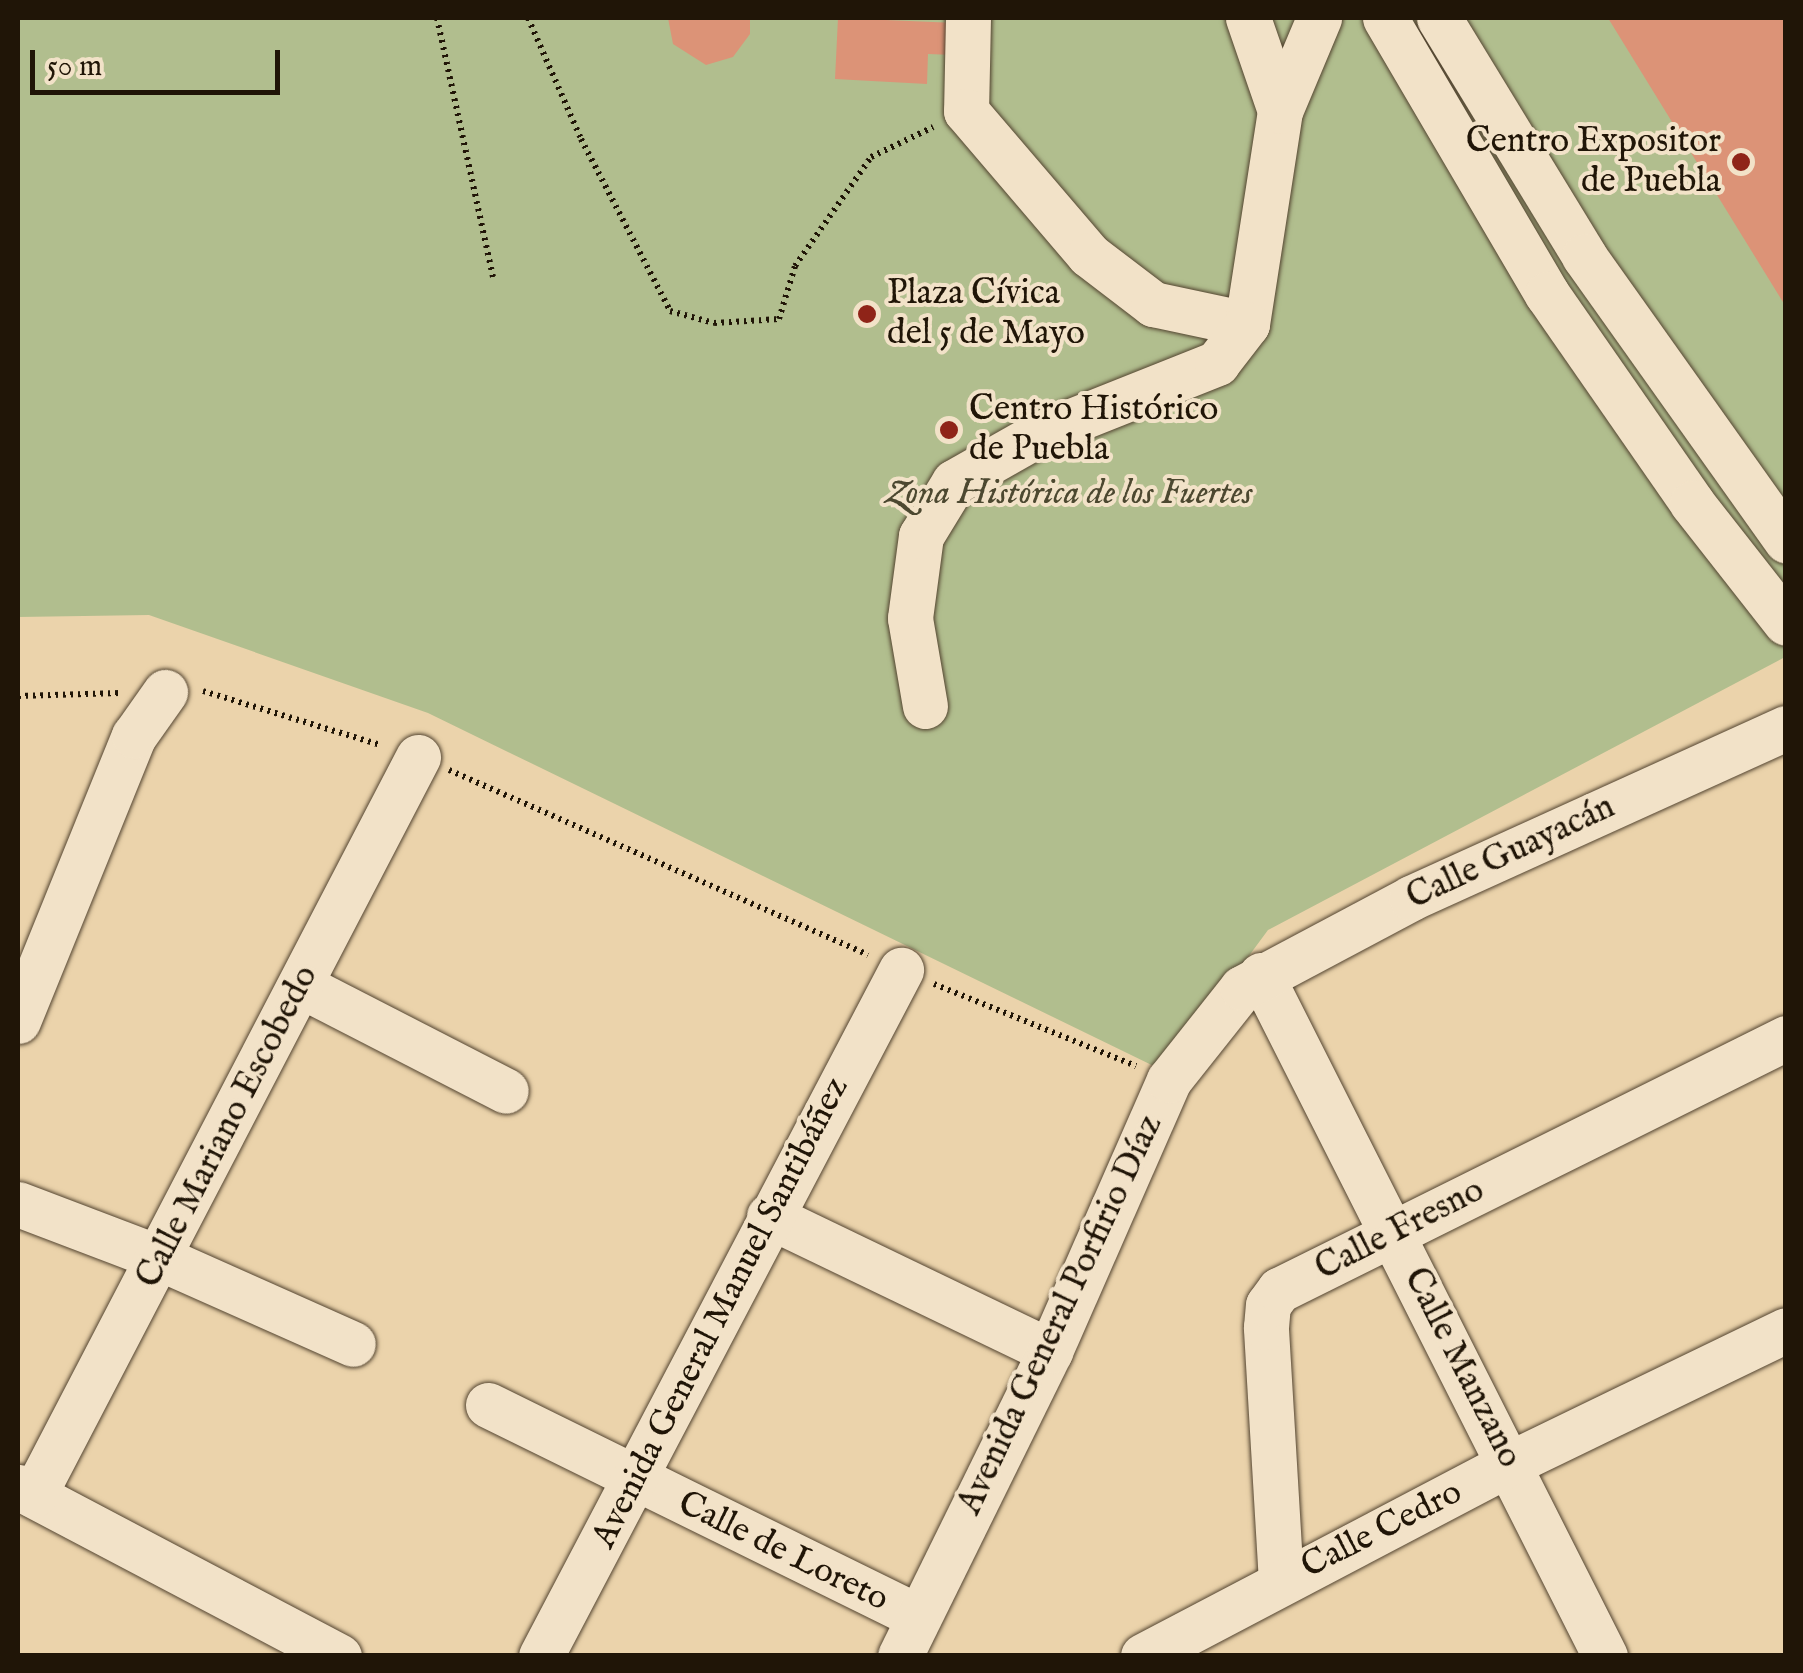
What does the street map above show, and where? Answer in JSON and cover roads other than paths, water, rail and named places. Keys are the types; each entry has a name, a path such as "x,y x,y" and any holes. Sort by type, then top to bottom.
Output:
{"street":[{"path":"968,18 966,111 1089,255 1153,304 1246,324"},
{"path":"1248,18 1280,111"},
{"path":"925,706 910,618 921,536 954,482 1040,434 1217,363 1246,324 1280,111 1320,18"},
{"path":"1384,18 1547,294 1786,623"},
{"path":"1440,18 1584,256 1786,540"},
{"path":"18,1021 134,736 164,692"},
{"name":"Calle Guayacán","path":"1252,982 1411,898 1786,728"},
{"name":"Calle Mariano Escobedo","path":"26,1492 160,1258 418,757"},
{"name":"Avenida General Manuel Santibáñez","path":"541,1656 900,970"},
{"name":"Avenida General Porfirio Díaz","path":"909,1636 1050,1351 1169,1080 1252,982"},
{"name":"Calle Manzano","path":"1252,982 1393,1232 1605,1656"},
{"path":"302,986 506,1091"},
{"name":"Calle Fresno","path":"1281,1582 1268,1305 1279,1290 1786,1038"},
{"path":"18,1204 160,1258 353,1344"},
{"path":"768,1216 1050,1351"},
{"name":"Calle Cedro","path":"1144,1656 1510,1464 1786,1330"},
{"name":"Calle de Loreto","path":"488,1405 635,1481 909,1636"},
{"path":"26,1492 338,1656"}],"place":[{"name":"Centro Expositor de Puebla","path":"1741,162"},
{"name":"Plaza Cívica del 5 de Mayo","path":"867,314"},
{"name":"Centro Histórico de Puebla","path":"949,430"}],"park label":[{"name":"Zona Histórica de los Fuertes","path":"1069,494"}]}
